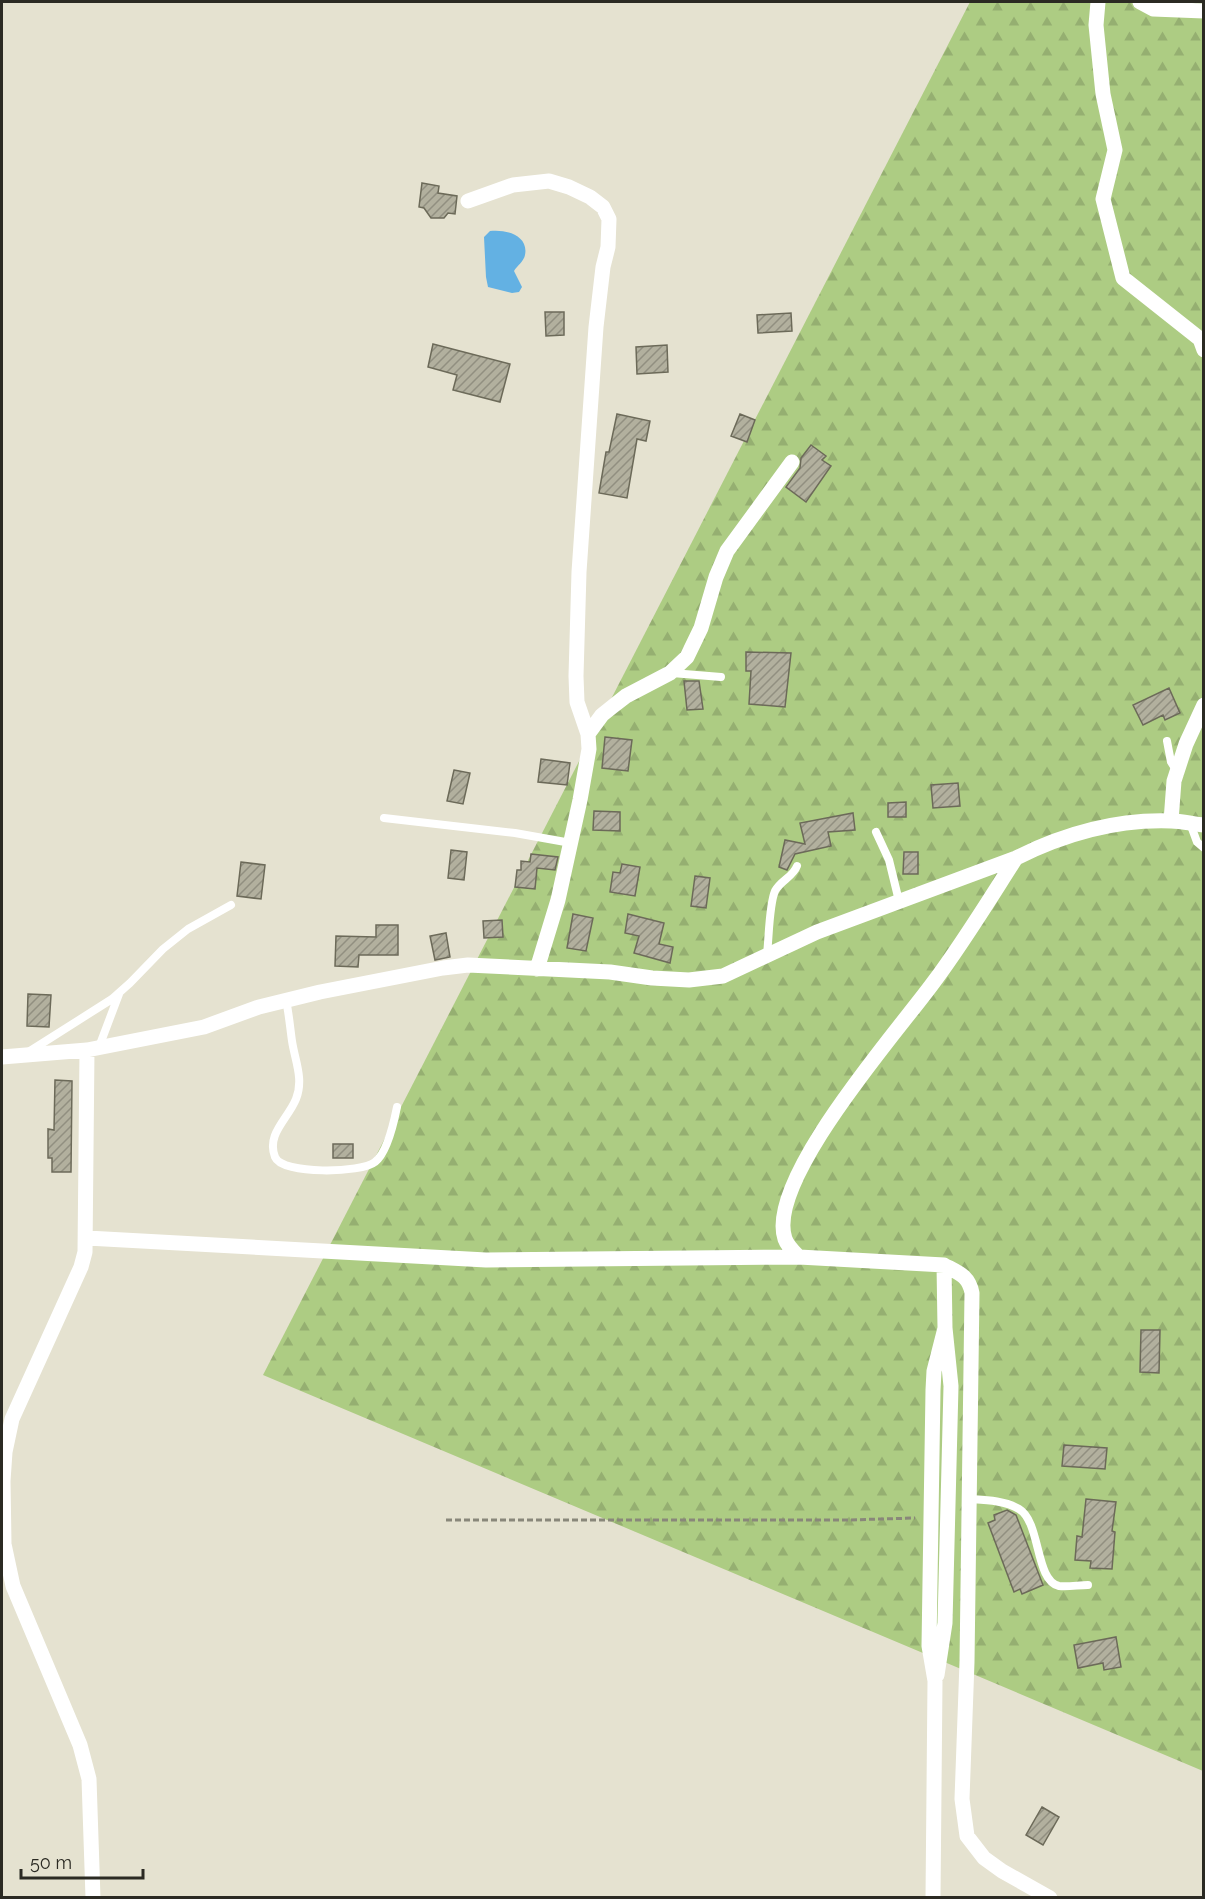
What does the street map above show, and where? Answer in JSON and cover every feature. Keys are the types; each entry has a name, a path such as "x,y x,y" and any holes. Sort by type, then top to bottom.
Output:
{"street":[{"path":"1098,2 1096,25 1103,94 1115,150 1102,199 1123,278 1200,339 1203,350"},
{"path":"1140,2 1153,9 1203,11"},
{"path":"468,201 513,185 549,181 590,197 603,207 609,219 608,247 603,267 596,327 578,594 577,702 588,734 589,750 558,900 537,969"},
{"path":"588,734 602,715 619,701 670,673 687,657 694,645 727,550 792,462"},
{"path":"1171,821 1174,781 1203,705"},
{"path":"2,1057 92,1049 204,1027 286,1000 468,965 610,972 689,980 723,976 817,932 1074,834 1116,825 1171,821 1197,824"},
{"path":"799,1257 785,1239 784,1217 791,1189 808,1153 837,1109 952,957 1016,858"},
{"path":"92,1049 87,1238 81,1267 12,1419 5,1452 3,1533 12,1586 80,1745 89,1779 93,1898"},
{"path":"87,1238 486,1260 799,1257 944,1265 964,1275 968,1279 972,1293 967,1662 962,1798 967,1836 984,1858 1050,1898"},
{"path":"935,1681 945,1623 951,1386 945,1328 944,1265"},
{"path":"933,1898 935,1681 929,1646 930,1517 934,1371 945,1328"}],"lane":[{"path":"670,673 722,677"},
{"path":"1167,741 1171,762 1177,772"},
{"path":"384,819 515,833 571,843"},
{"path":"1197,824 1197,842 1203,848"},
{"path":"876,832 889,860 899,901"},
{"path":"767,956 775,892 784,880 795,872 797,866"},
{"path":"24,1055 120,992 163,949 182,934 208,916 231,905"},
{"path":"92,1049 120,992"},
{"path":"286,1000 300,1080 297,1098 274,1137 274,1156 278,1162 283,1166 301,1169 362,1169 376,1162 380,1155 392,1129 397,1107"},
{"path":"968,1499 997,1502 1019,1509 1030,1522 1048,1578 1059,1586 1088,1585"}],"path":[{"path":"446,1520 848,1520 930,1517"}],"green space":[{"path":"970,2 1203,2 1203,1771 263,1375"}],"water":[{"path":"490,231 509,232 520,238 523,243 524,257 514,271 522,287 519,292 512,293 488,287 484,237"}],"building":[{"path":"422,183 439,186 438,193 457,196 455,214 448,213 444,218 431,218 424,208 419,207"},
{"path":"545,312 564,312 564,335 546,336"},
{"path":"791,313 792,331 758,333 757,315"},
{"path":"433,344 510,364 500,402 453,390 457,375 428,367"},
{"path":"667,345 668,372 637,374 636,347"},
{"path":"617,414 650,421 646,441 637,439 627,498 599,493 606,452 609,452"},
{"path":"740,414 755,420 747,442 731,436"},
{"path":"811,445 826,456 822,460 831,466 806,502 786,487 800,468 801,458"},
{"path":"746,652 791,653 785,707 749,704 751,671 746,671"},
{"path":"684,681 699,681 703,709 687,710"},
{"path":"1169,688 1180,713 1165,720 1163,715 1143,725 1133,705"},
{"path":"605,737 632,740 628,771 602,768"},
{"path":"541,759 570,763 567,785 538,782"},
{"path":"454,770 470,773 463,804 447,801"},
{"path":"958,783 960,806 933,808 931,785"},
{"path":"906,802 906,817 888,817 888,803"},
{"path":"594,811 620,812 620,831 593,830"},
{"path":"853,813 855,830 828,832 831,846 795,854 787,870 779,867 785,840 805,844 800,823"},
{"path":"451,850 467,852 464,880 448,878"},
{"path":"904,852 918,852 918,874 903,874"},
{"path":"531,854 558,857 555,870 537,868 535,889 515,887 517,870 521,870 521,861 530,862"},
{"path":"241,862 265,865 261,899 237,896"},
{"path":"622,864 640,867 635,896 610,892 613,872 620,873"},
{"path":"695,876 710,878 706,908 691,906"},
{"path":"573,914 593,918 586,951 567,948"},
{"path":"628,914 664,923 659,944 673,947 670,963 634,953 639,936 625,933"},
{"path":"502,920 503,937 484,938 483,921"},
{"path":"376,925 398,925 398,955 359,955 358,967 335,966 336,936 376,937"},
{"path":"446,933 450,957 435,960 430,936"},
{"path":"28,994 51,995 49,1027 27,1026"},
{"path":"55,1080 72,1081 71,1172 52,1172 52,1158 48,1158 48,1129 54,1130"},
{"path":"333,1144 353,1144 353,1158 333,1158"},
{"path":"1141,1330 1160,1330 1159,1373 1140,1372"},
{"path":"1064,1445 1107,1448 1105,1469 1062,1466"},
{"path":"1086,1499 1116,1502 1112,1531 1115,1532 1112,1569 1090,1568 1091,1561 1075,1560 1077,1536 1082,1537"},
{"path":"1007,1510 1016,1515 1043,1585 1022,1594 1020,1589 1014,1592 988,1523 995,1520 994,1515"},
{"path":"1116,1637 1121,1667 1104,1670 1103,1663 1078,1668 1074,1645"},
{"path":"1042,1807 1059,1817 1043,1845 1026,1835"}]}
